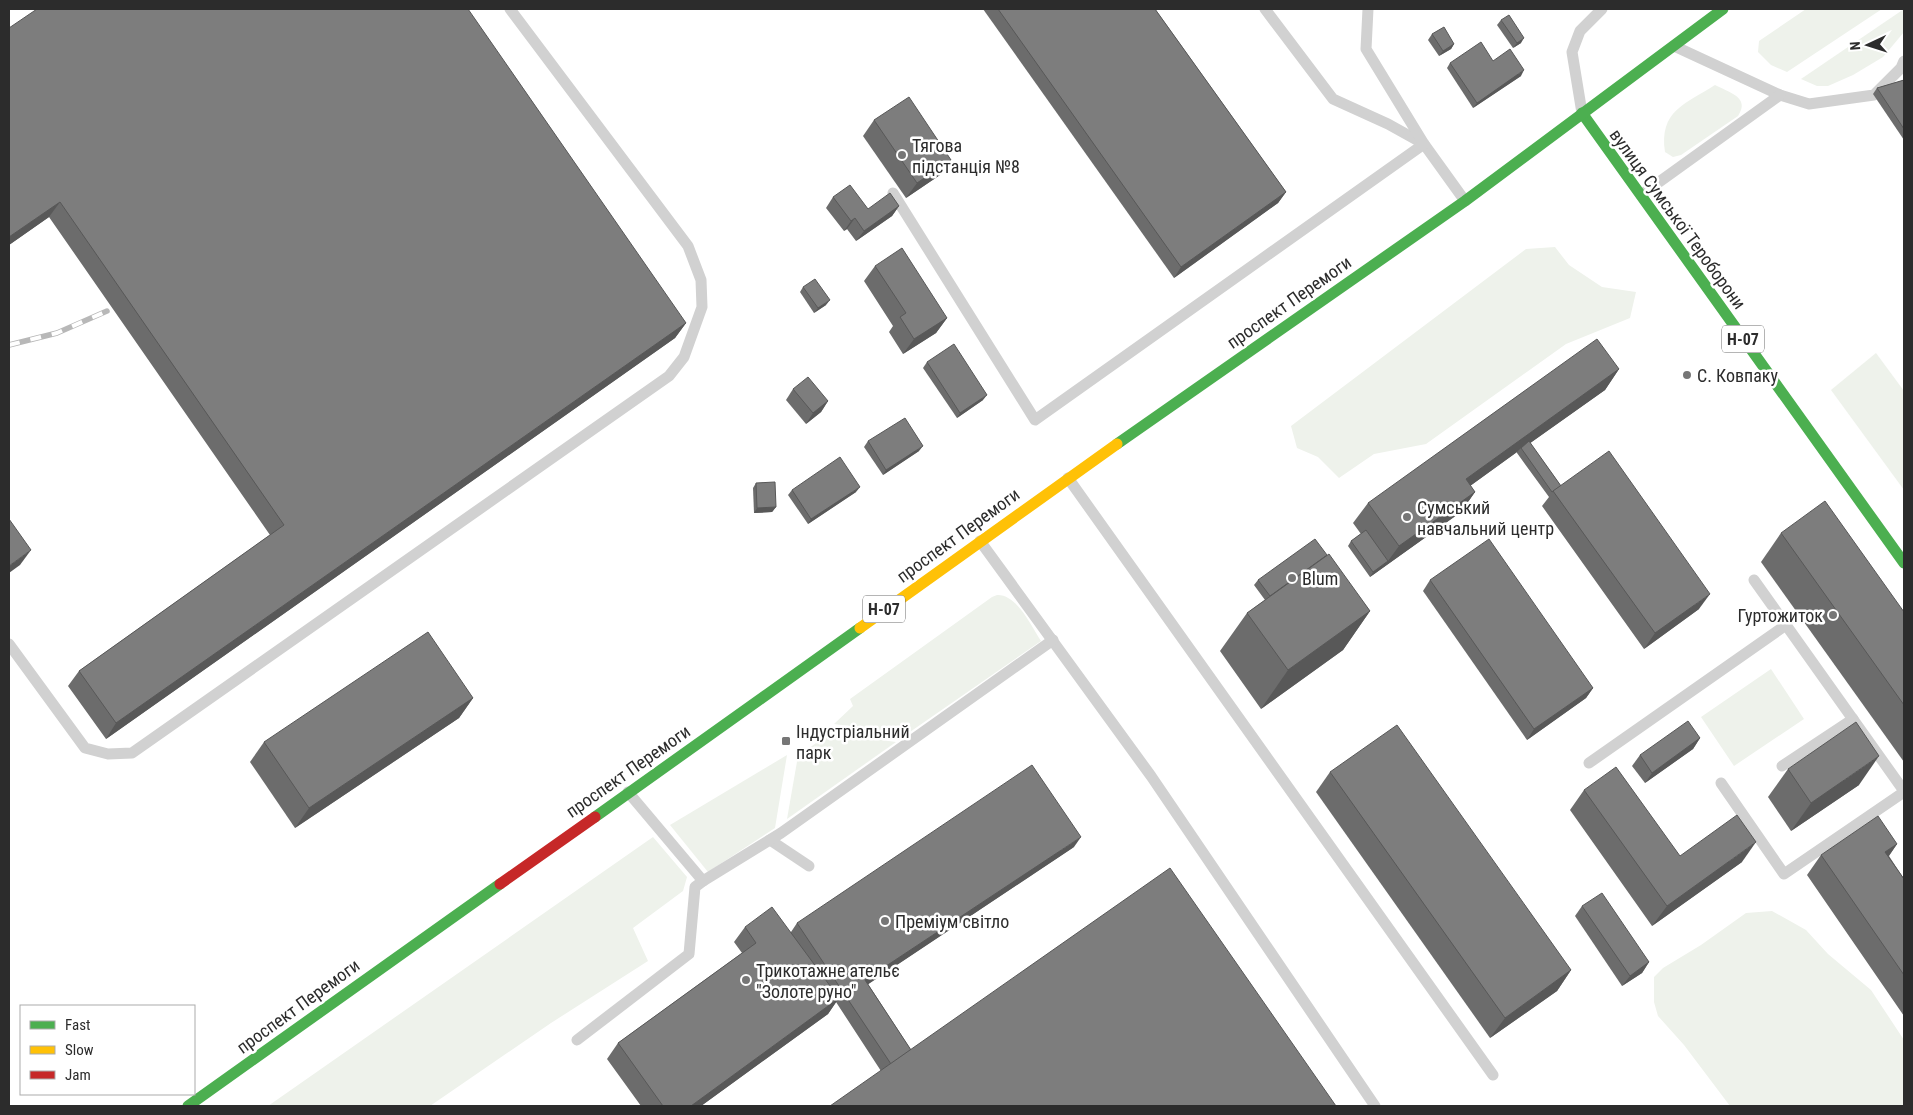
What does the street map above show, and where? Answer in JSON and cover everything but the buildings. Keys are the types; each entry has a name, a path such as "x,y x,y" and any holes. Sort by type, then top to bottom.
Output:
{"main road":[{"name":"проспект Перемоги","path":"188,1106 1068,478 1465,201 1723,9"},
{"name":"вулиця Сумської Тероборони","path":"1582,114 1904,563"}],"lane":[{"path":"9,644 85,748 108,754 132,753 463,522 669,376 674,370 684,357 702,307 702,280 688,246 510,9"},
{"path":"1266,9 1333,100 1388,124 1424,144"},
{"path":"1368,9 1366,49 1424,144 1465,201"},
{"path":"1582,114 1572,52 1580,31 1602,9"},
{"path":"1673,45 1780,95 1810,104 1874,95 1901,68 1904,61"},
{"path":"1639,196 1780,95"},
{"path":"893,193 1035,420 1424,144"},
{"path":"1068,478 1493,1075"},
{"path":"980,541 1152,776 1375,1106"},
{"path":"1721,783 1784,874 1904,792 1754,580"},
{"path":"1589,763 1786,625"},
{"path":"577,1040 689,954 694,887 770,840 1053,640"},
{"path":"1782,766 1853,719"},
{"path":"628,792 703,881"},
{"path":"770,840 809,866"}],"shaded area":[{"path":"1806,9 1882,9 1787,72 1771,65 1758,52 1759,41"},
{"path":"1904,9 1904,32 1883,57 1853,75 1828,86 1817,86 1801,79"},
{"path":"1715,85 1740,100 1742,104 1738,116 1681,155 1673,157 1665,152 1664,138 1670,118 1684,104"},
{"path":"1555,247 1569,265 1602,287 1636,292 1630,318 1566,344 1426,444 1374,454 1339,478 1318,457 1297,448 1291,426 1526,249"},
{"path":"1876,353 1904,391 1904,490 1831,390"},
{"path":"997,595 1004,596 1017,605 1041,641 907,734 834,724 853,706 850,699"},
{"path":"1771,669 1804,719 1734,766 1701,717"},
{"path":"830,733 896,742 787,819 798,756"},
{"path":"787,755 775,828 708,872 670,825"},
{"path":"653,837 687,877 683,891 633,928 648,961 551,1023 430,1106 268,1106"},
{"path":"1772,911 1806,930 1828,954 1871,990 1904,1040 1904,1106 1730,1106 1684,1045 1658,1016 1654,1002 1654,977 1663,968 1701,945 1746,913"}],"railway":[{"path":"9,345 57,333 107,311"}],"traffic: fast":[{"path":"1117,444 1465,201 1723,9"},
{"path":"1582,113 1904,563"},
{"path":"595,817 860,628"},
{"path":"188,1106 500,884"}],"traffic: slow":[{"path":"860,628 1117,444"}],"traffic: jam":[{"path":"500,884 595,817"}],"place":[{"name":"Тягова підстанція №8","path":"902,155"},
{"name":"С. Ковпаку","path":"1687,375"},
{"name":"Сумський навчальний центр","path":"1407,517"},
{"name":"Blum","path":"1292,578"},
{"name":"Гуртожиток","path":"1833,615"},
{"name":"Індустріальний парк","path":"786,741"},
{"name":"Преміум світло","path":"885,921"},
{"name":"Трикотажне ательє \"Золоте руно\"","path":"746,980"}]}
